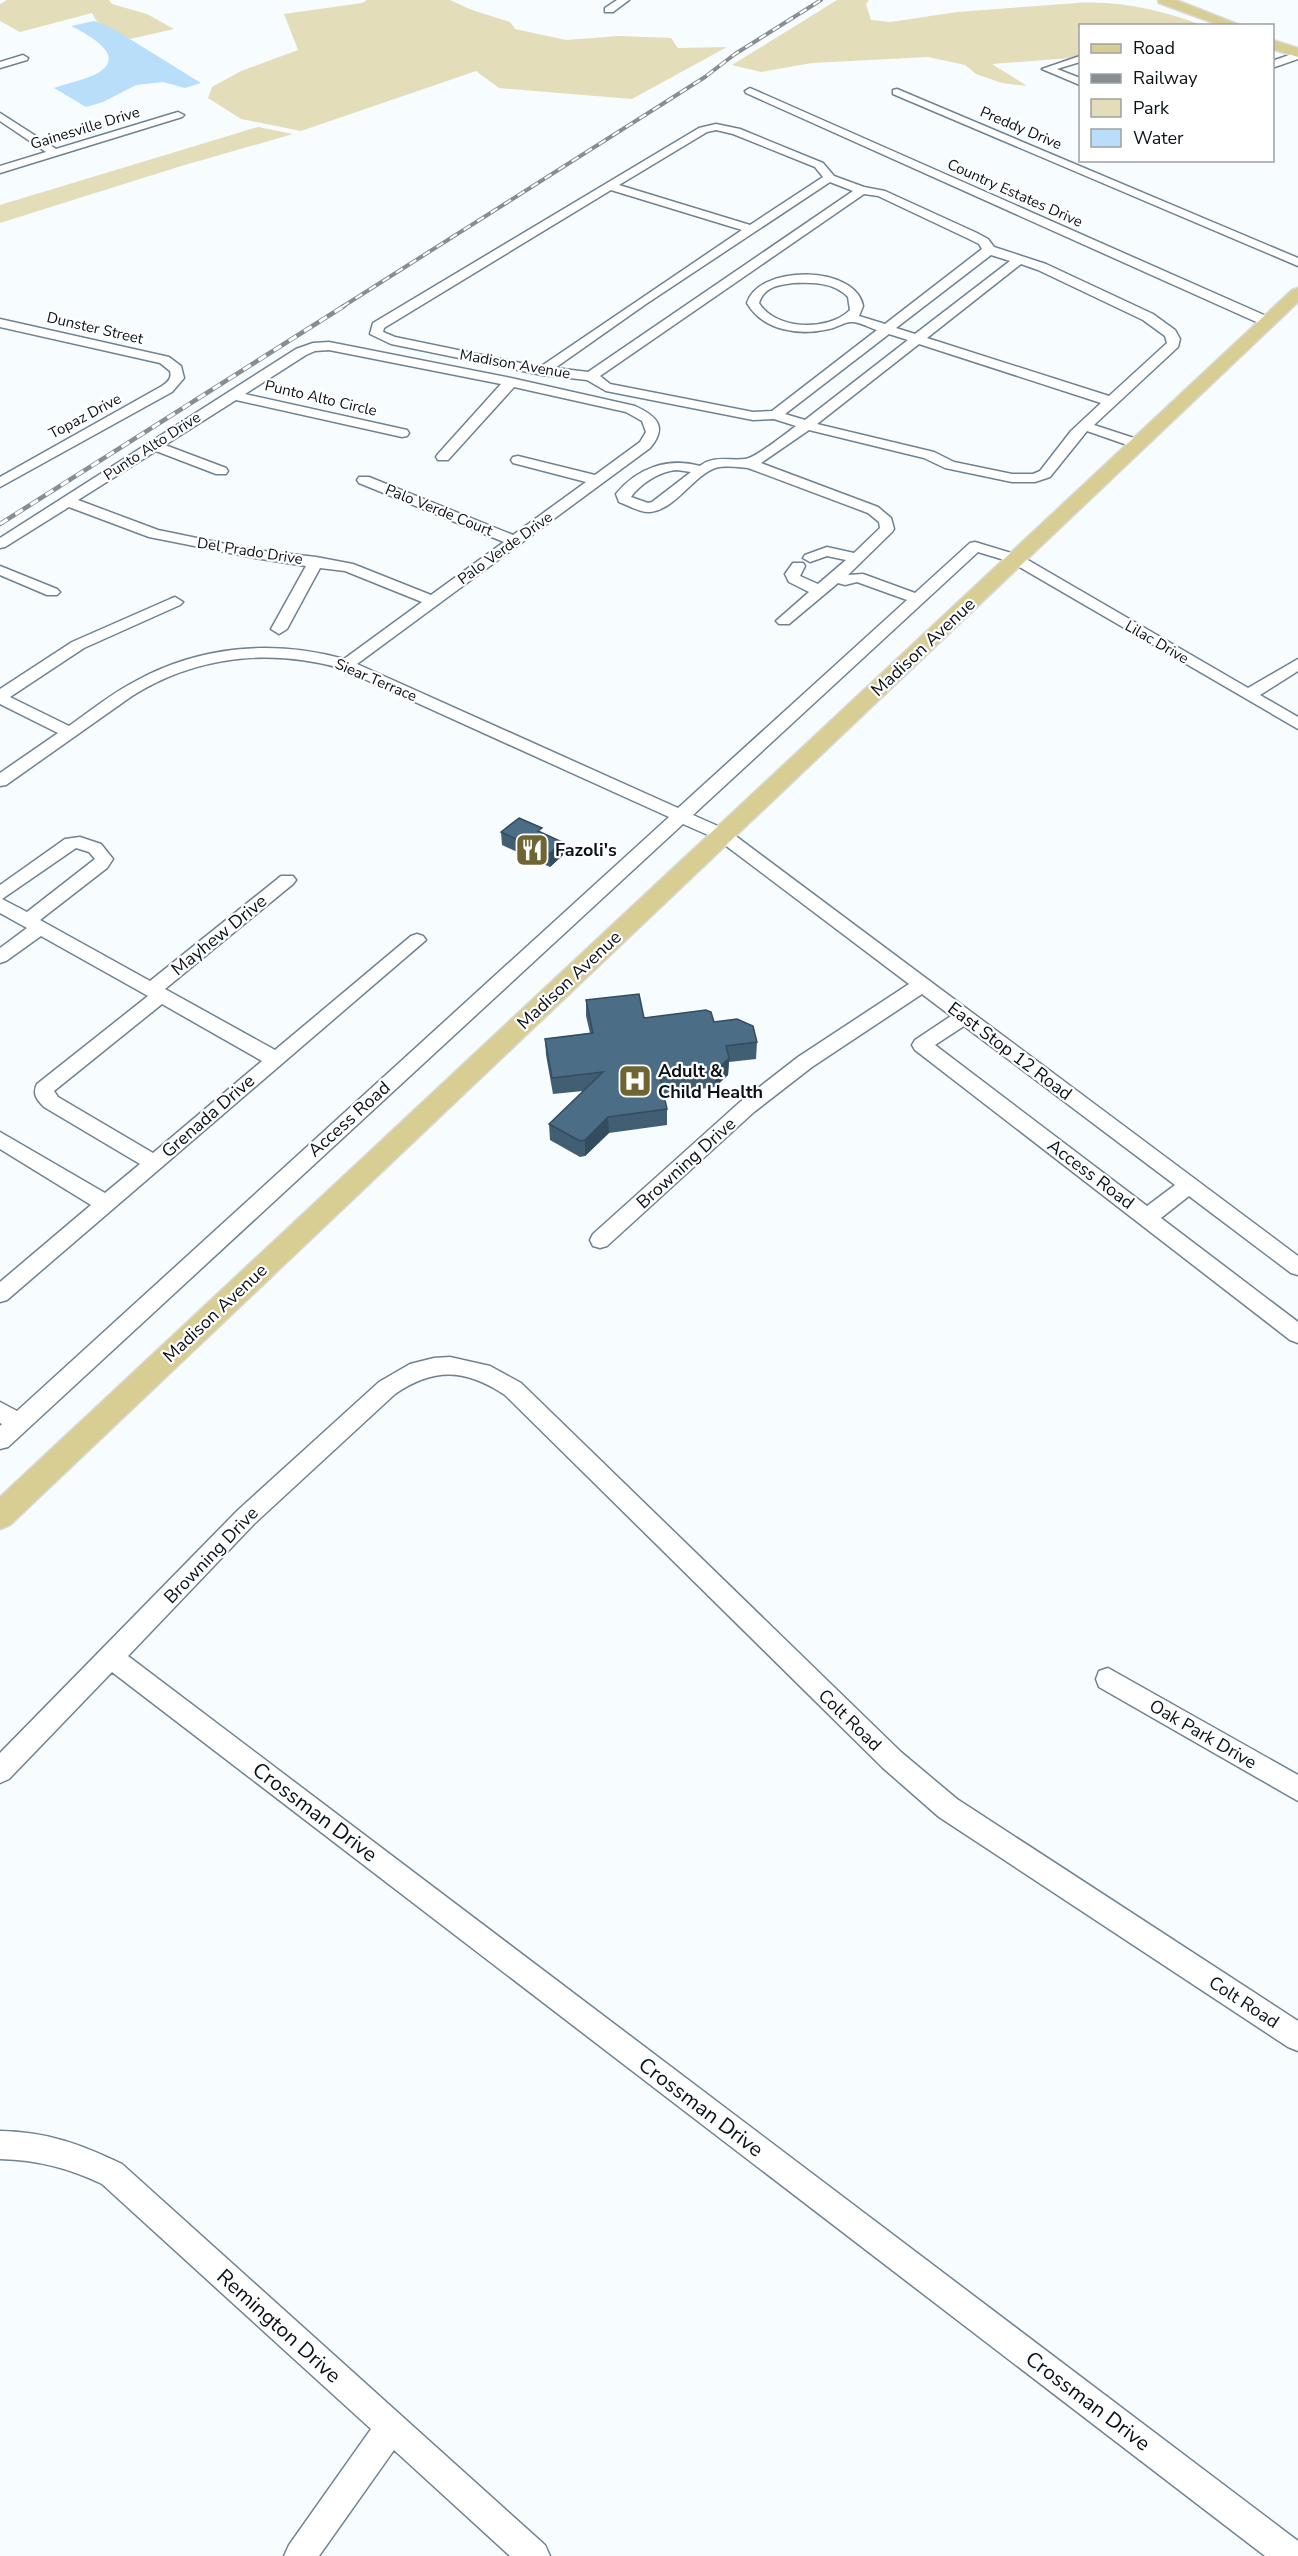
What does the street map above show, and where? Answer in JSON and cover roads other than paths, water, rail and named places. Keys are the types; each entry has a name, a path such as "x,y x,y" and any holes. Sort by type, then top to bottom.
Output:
{"main road":[{"path":"1164,0 1231,24"},
{"path":"1274,37 1298,45"},
{"path":"1274,45 1298,54"},
{"name":"Madison Avenue","path":"0,1516 1298,293"}],"street":[{"path":"609,10 624,0"},
{"path":"1274,64 1298,54"},
{"path":"0,65 22,58"},
{"path":"1079,59 1047,69 1079,82"},
{"name":"Country Estates Drive","path":"750,91 1268,322"},
{"name":"Preddy Drive","path":"897,92 1298,262"},
{"name":"Gainesville Drive","path":"0,170 178,115"},
{"path":"0,116 55,153"},
{"path":"609,186 703,130 716,127 736,130 819,165 827,172 829,178"},
{"path":"829,178 862,190 880,193 973,236 984,242 989,250 1017,261"},
{"path":"542,371 829,178"},
{"path":"609,186 751,229"},
{"name":"Madison Avenue","path":"609,186 378,326 376,334 391,340 542,371 591,376 606,387 753,416 775,415 833,433 929,455 950,465 1019,479 1035,478 1045,474 1064,448 1089,422 1171,348 1174,342 1172,335 1148,316 1042,267 1017,261"},
{"path":"591,376 862,190"},
{"path":"775,415 989,250"},
{"path":"750,464 807,424 1017,261"},
{"path":"694,267 761,289"},
{"path":"793,279 832,282 847,289 856,298 857,308 850,317 837,323 814,328 777,323 764,317 755,309 754,297 761,289 775,282 793,279"},
{"path":"850,317 1112,402"},
{"name":"Dunster Street","path":"0,323 164,360 173,365 177,372"},
{"name":"Punto Alto Drive","path":"0,544 306,350 329,346 511,382"},
{"name":"Topaz Drive","path":"0,483 167,389 176,382 177,372"},
{"path":"443,457 511,382"},
{"name":"Palo Verde Drive","path":"346,666 649,441 653,433 652,424 642,414 511,382"},
{"name":"Punto Alto Circle","path":"233,395 402,433"},
{"path":"1089,422 1142,440"},
{"path":"154,445 221,471"},
{"path":"518,460 597,480"},
{"path":"702,471 686,466 666,465 623,494 624,499 648,508 657,506 710,465 729,462 750,464 862,506 881,516 886,522 886,529 856,559 841,579 820,591 784,621"},
{"name":"Palo Verde Court","path":"364,480 515,541"},
{"name":"Del Prado Drive","path":"67,501 154,534 255,554 316,561 355,569 433,601"},
{"name":"Lilac Drive","path":"912,604 975,546 1016,559 1298,724"},
{"path":"820,591 794,579 792,574 816,552 837,552 856,559"},
{"path":"279,630 316,561"},
{"path":"0,570 52,592"},
{"path":"841,579 848,587 912,604"},
{"path":"70,733 0,697 88,639 175,602"},
{"name":"Access Road","path":"0,1440 9,1417 681,816 912,604"},
{"name":"Siear Terrace","path":"0,781 143,683 196,662 234,654 267,652 311,656 346,666 723,835"},
{"path":"1248,695 1298,664"},
{"name":"East Stop 12 Road","path":"723,835 1298,1267"},
{"path":"0,894 71,843 82,842 102,853 104,859 101,864 0,957"},
{"name":"Mayhew Drive","path":"156,992 287,880"},
{"name":"Mayhew Drive","path":"0,905 275,1059"},
{"name":"Grenada Drive","path":"0,1294 417,940"},
{"name":"Browning Drive","path":"600,1240 747,1107 805,1062 922,985"},
{"path":"154,1163 51,1102 45,1096 44,1089 156,992"},
{"name":"Access Road","path":"963,1017 922,1045 1298,1334"},
{"path":"0,1139 106,1204"},
{"path":"1147,1217 1190,1185"},
{"name":"Browning Drive","path":"0,1771 246,1517 382,1393 409,1375 441,1366"},
{"name":"Colt Road","path":"441,1366 466,1366 488,1373 513,1389 892,1760 948,1808 1298,2037"},
{"name":"Crossman Drive","path":"111,1657 1291,2556"},
{"name":"Oak Park Drive","path":"1108,1679 1298,1789"},
{"name":"Remington Drive","path":"0,2145 44,2146 84,2159 112,2174 534,2556"},
{"path":"300,2556 391,2427"}],"water":[{"path":"94,21 112,28 201,83 185,88 163,82 136,85 103,102 86,107 54,88 98,73 106,66 109,59 101,45 71,26"}],"railway":[{"path":"342,307 705,77 735,54 821,0"},
{"path":"0,524 344,306"}],"place":[{"name":"Fazoli's","path":"532,850"},
{"name":"Adult & Child Health","path":"635,1081"}]}
